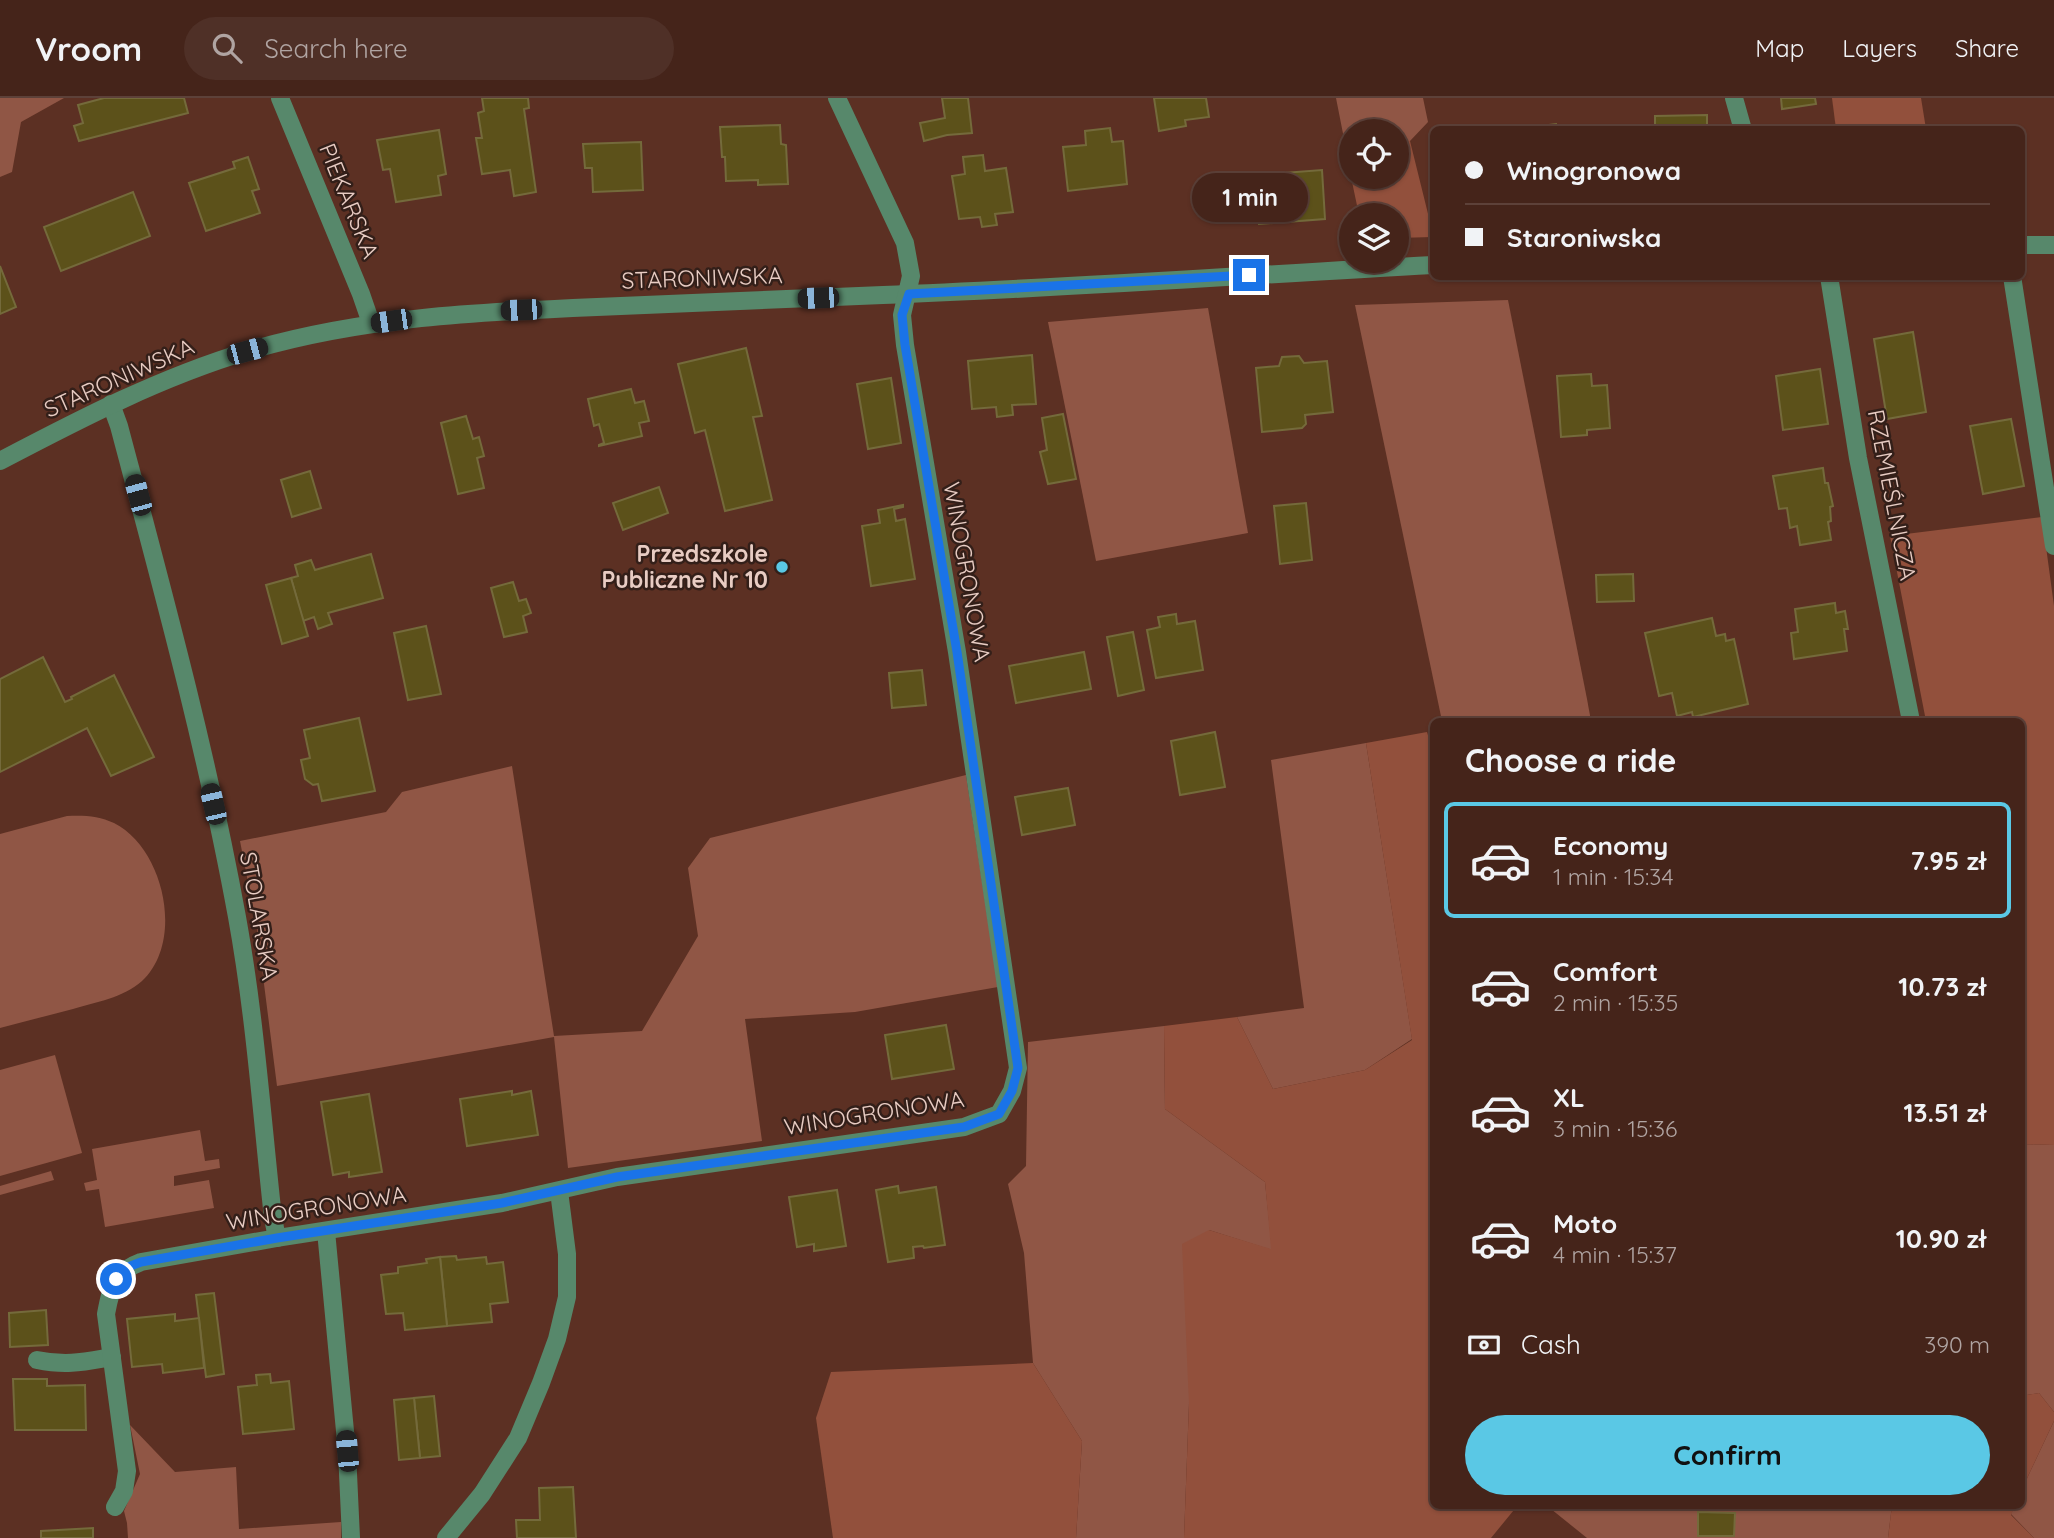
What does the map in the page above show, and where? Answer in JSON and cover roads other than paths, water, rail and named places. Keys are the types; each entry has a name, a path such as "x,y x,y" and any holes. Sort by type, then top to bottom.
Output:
{"street":[{"name":"PIEKARSKA","path":"280,98 371,323"},
{"name":"WINOGRONOWA","path":"112,1357 106,1314 109,1297 116,1279 128,1267 141,1262 502,1203 617,1177 964,1127 999,1114 1012,1091 1018,1068 957,652 905,345 902,315 911,276 905,243 837,98"},
{"path":"1734,98 1742,126"},
{"path":"2025,245 2054,244"},
{"name":"STARONIWSKA","path":"0,461 111,404 204,366 247,351 371,323 497,311 909,294 1430,265"},
{"name":"RZEMIEŚLNICZA","path":"1830,280 1858,458 1910,718"},
{"path":"2013,280 2054,546"},
{"name":"STOLARSKA","path":"111,404 163,589 220,831 237,919 251,1015 277,1238"},
{"path":"446,1538 482,1494 518,1438 557,1339 567,1297 567,1254 559,1191"},
{"path":"326,1231 347,1451 352,1538"},
{"path":"37,1360 71,1364 112,1357 127,1471 124,1491 115,1507"}],"place":[{"name":"Przedszkole Publiczne Nr 10","path":"782,567"}]}
